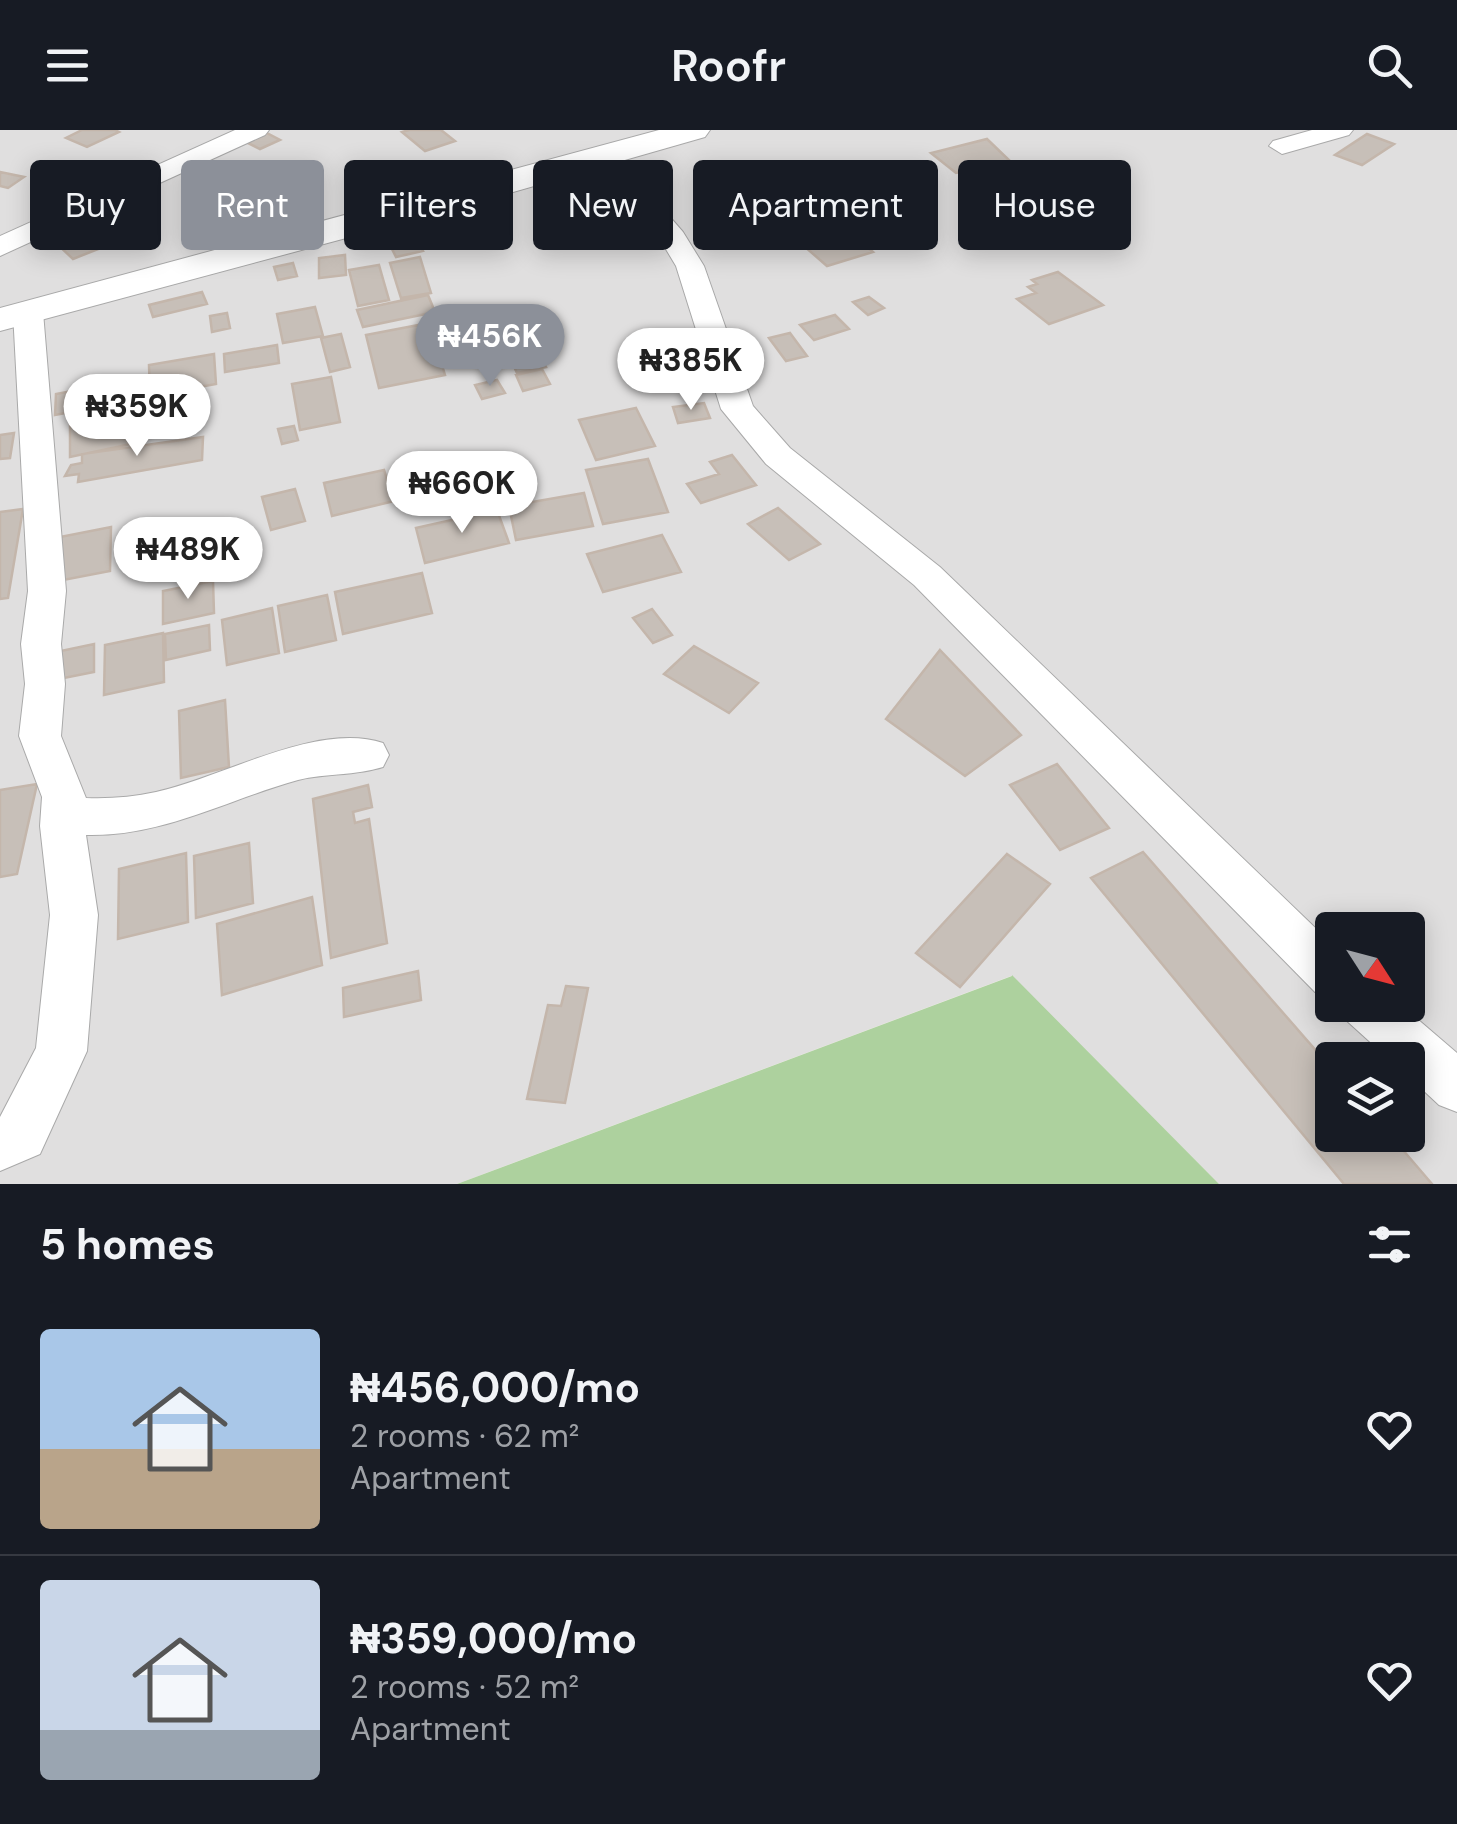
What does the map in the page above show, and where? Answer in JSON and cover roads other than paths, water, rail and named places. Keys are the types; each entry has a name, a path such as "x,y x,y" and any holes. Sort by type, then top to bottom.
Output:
{"street":[{"path":"0,247 256,130"},
{"path":"590,160 694,130"},
{"path":"1282,146 1340,130"},
{"path":"0,1144 21,1135 60,1052 74,915 64,797 40,736 45,684 41,644 47,591 14,316 533,176"},
{"path":"673,238 690,266 737,409 778,456 927,576 1315,959"},
{"path":"63,816 110,817 158,810 300,762 368,755"},
{"path":"1384,1022 1457,1088"}]}
